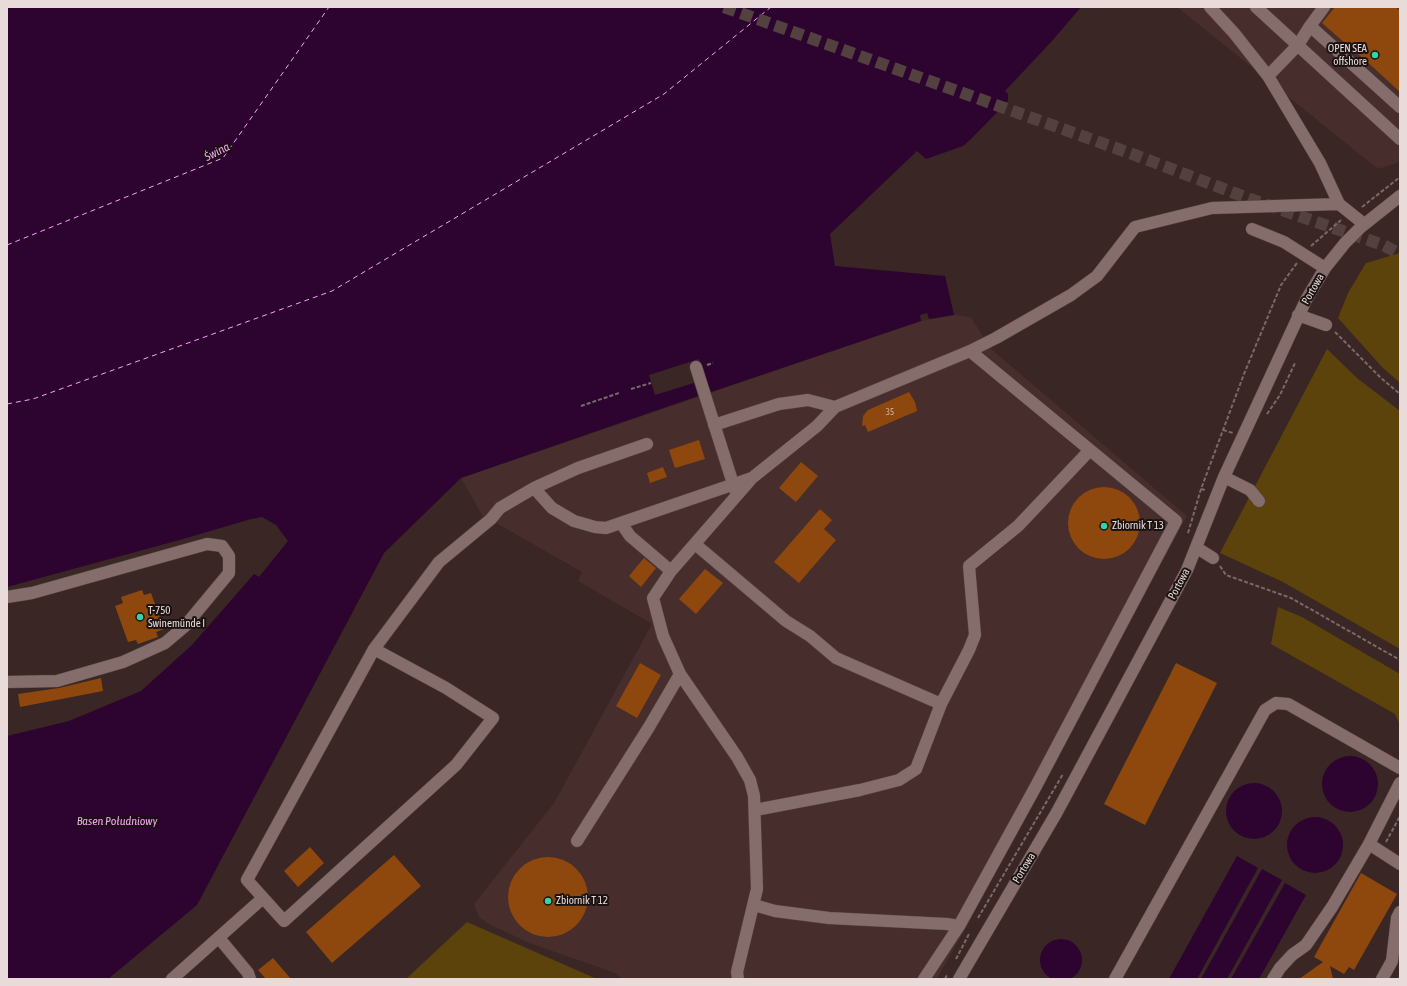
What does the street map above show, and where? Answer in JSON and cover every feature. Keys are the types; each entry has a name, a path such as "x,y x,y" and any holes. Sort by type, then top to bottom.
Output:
{"street":[{"path":"1210,7 1234,32 1268,76 1320,163 1339,204 1364,224"},
{"path":"1256,7 1400,139"},
{"path":"1268,76 1298,45 1324,7"},
{"path":"1310,26 1400,107"},
{"name":"Portowa","path":"959,979 1057,812 1187,570 1224,477 1298,315 1325,268 1345,243 1364,224 1400,196"},
{"path":"738,979 737,972 757,889 754,796 750,780 737,757 680,674 663,636 653,598 671,571 752,478 817,426 835,407 970,351 1071,296 1097,276 1135,227 1212,208 1339,204"},
{"path":"1252,228 1284,242 1325,268"},
{"path":"1298,315 1326,325"},
{"path":"924,979 958,926 1032,793 1176,521 970,351"},
{"path":"696,367 737,497"},
{"path":"714,425 778,404 808,400 835,407"},
{"path":"374,649 446,688 493,718 456,765 284,922 247,880 374,649 439,562 491,520 500,508 534,488 578,468 647,444"},
{"path":"755,810 860,790 899,780 909,775 916,769 941,704 969,650 974,635 969,566 1018,526 1090,450"},
{"path":"1224,477 1250,490 1259,501"},
{"path":"534,488 552,508 574,521 595,528 606,528 733,483 752,478"},
{"path":"621,523 630,536 671,571"},
{"path":"7,597 32,593 206,544 222,546 229,556 229,573 185,626 165,643 123,662 57,681 7,682"},
{"path":"695,544 786,620 810,636 836,658 941,704"},
{"path":"1197,548 1213,558"},
{"path":"577,841 680,674"},
{"path":"1115,979 1265,710 1276,703 1288,704 1400,768"},
{"path":"1273,979 1280,968 1292,955 1306,945 1332,907 1369,844 1400,783"},
{"path":"1369,844 1400,864"},
{"path":"172,979 263,898"},
{"path":"754,905 776,911 830,918 947,924 958,926"},
{"path":"1382,979 1392,961 1396,918 1400,912"},
{"path":"218,938 248,973 250,979"}],"path":[{"path":"1326,325 1400,394"},
{"path":"631,389 651,383"},
{"path":"581,406 619,393"},
{"path":"1201,489 1205,490"},
{"path":"1213,558 1226,575 1291,598 1400,660"},
{"path":"1385,843 1400,816"}],"shaded area":[{"path":"1177,7 1400,7 1400,162 1378,169"},
{"path":"1400,253 1400,383 1382,367 1338,318 1348,293 1366,263"},
{"path":"954,315 971,317 990,348 1187,516 967,926 937,979 622,979 615,973 529,943 489,924 479,917 474,904 554,803 652,624 578,581 582,572 482,515 461,478 921,321"},
{"path":"1327,349 1357,378 1400,411 1400,649 1283,582 1220,553"},
{"path":"1278,607 1302,617 1400,674 1400,725 1395,714 1271,644"},
{"path":"467,922 597,979 406,979"}],"water":[{"path":"7,7 1081,7 1051,42 1005,91 1008,94 1008,101 971,139 963,146 926,159 917,151 830,234 835,266 945,276 954,315 929,319 927,313 920,315 921,321 711,392 699,359 649,375 655,395 694,383 698,396 461,478 384,553 197,905 108,979 7,979 7,736 69,721 141,691 192,645 254,574 259,577 288,541 276,525 262,517 7,587"},
{"path":"1344,756 1356,756 1366,760 1374,768 1378,778 1378,790 1374,800 1366,808 1356,812 1344,812 1334,808 1326,800 1322,790 1322,778 1326,768 1334,760"},
{"path":"1248,783 1260,783 1270,787 1278,795 1282,805 1282,817 1278,827 1270,835 1260,839 1248,839 1238,835 1230,827 1226,817 1226,805 1230,795 1238,787"},
{"path":"1309,817 1321,817 1331,821 1339,829 1343,839 1343,851 1339,861 1331,869 1321,873 1309,873 1299,869 1291,861 1287,851 1287,839 1291,829 1299,821"},
{"path":"1237,856 1258,868 1197,979 1169,979"},
{"path":"1262,869 1282,880 1227,979 1201,979"},
{"path":"1285,883 1306,895 1259,979 1231,979"},
{"path":"1057,939 1065,939 1073,942 1079,948 1082,960 1079,972 1073,978 1065,981 1057,981 1049,978 1043,972 1040,964 1040,956 1043,948 1049,942"}],"building":[{"path":"1335,7 1396,7 1400,11 1400,92 1363,58 1353,51 1351,52 1344,46 1346,44 1322,23"},
{"path":"909,392 915,402 917,411 868,432 865,425 862,426 863,416 868,410"},
{"path":"699,440 705,459 675,468 669,450"},
{"path":"801,462 818,476 796,502 779,488"},
{"path":"663,467 667,477 650,483 647,473"},
{"name":"Zbiornik T 13","path":"1104,487 1124,493 1134,503 1140,523 1134,543 1124,553 1104,559 1084,553 1074,543 1068,523 1074,503 1084,493"},
{"path":"820,509 832,520 824,529 836,540 799,583 774,562"},
{"path":"644,558 656,568 641,587 629,576"},
{"path":"705,569 723,583 696,614 679,599"},
{"name":"T-750 Swinemünde I","path":"142,590 144,595 151,593 164,629 156,632 158,637 138,644 136,640 128,642 115,606 123,603 121,597"},
{"path":"640,663 661,675 637,718 616,706"},
{"path":"1176,663 1217,683 1145,825 1104,804"},
{"path":"101,678 103,691 20,707 18,694 59,688"},
{"path":"310,847 324,863 298,887 284,871"},
{"path":"394,855 421,886 332,963 306,932"},
{"name":"Zbiornik T 12","path":"540,857 556,857 570,864 581,875 588,889 588,905 585,912 576,925 570,930 556,937 540,937 526,930 515,919 508,905 508,889 515,875 526,864"},
{"path":"1361,873 1397,894 1354,970 1349,967 1344,974 1330,966 1333,979 1299,979 1323,962 1314,957"},
{"path":"273,958 291,979 266,979 258,970"}],"ferry route":[{"path":"7,245 223,158 329,7"},
{"path":"7,404 33,399 332,291 664,94 771,7"}],"tunnel":[{"path":"724,7 1135,155 1250,199 1383,245 1400,254"}],"place":[{"name":"OPEN SEA offshore","path":"1375,55"},
{"name":"Zbiornik T 13","path":"1104,526"},
{"name":"T-750 Swinemünde I","path":"140,617"},
{"name":"Zbiornik T 12","path":"548,901"}],"water label":[{"name":"Świna","path":"217,152"},
{"name":"Basen Południowy","path":"117,821"}]}
